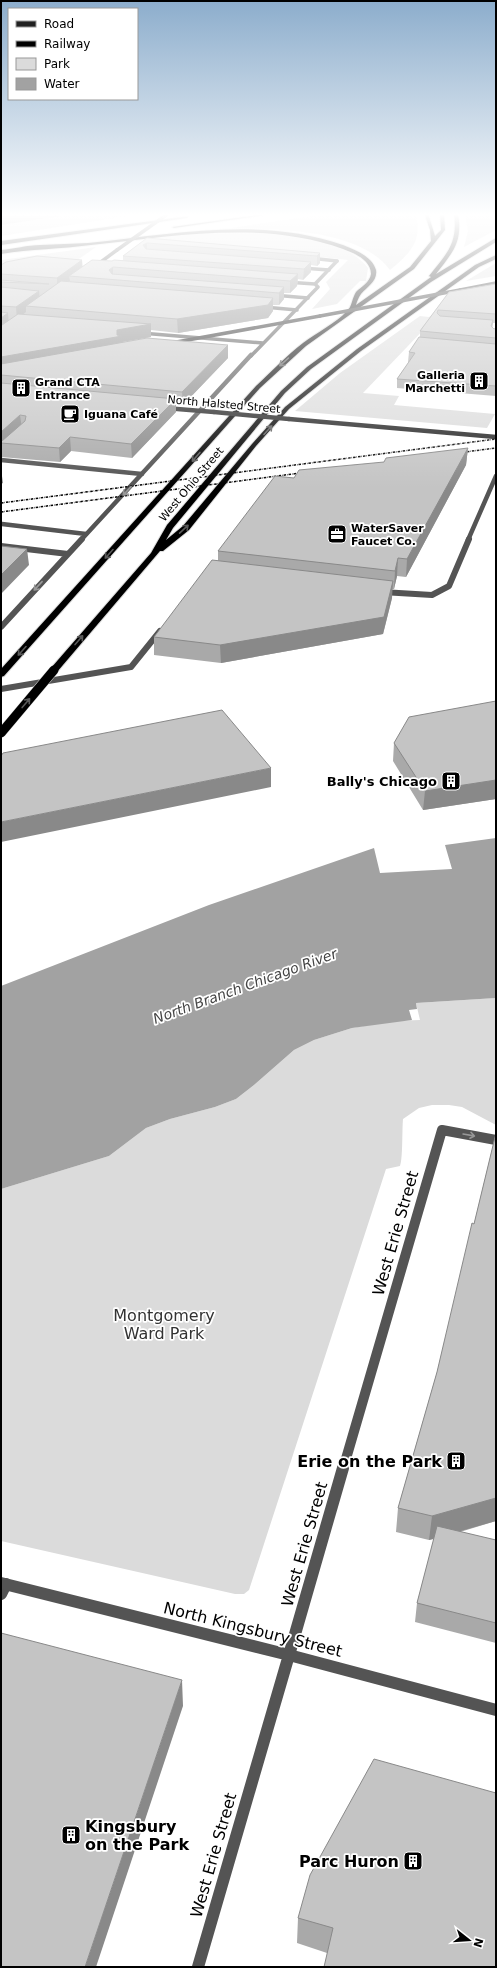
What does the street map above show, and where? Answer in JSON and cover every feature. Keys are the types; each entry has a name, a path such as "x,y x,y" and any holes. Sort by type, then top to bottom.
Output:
{"highway":[{"path":"351,311 354,305"},
{"name":"West Ohio Street","path":"1,674 258,387 304,345 360,305"},
{"name":"West Ohio Street","path":"1,733 154,554 170,527 283,392 309,368 396,305"},
{"path":"154,554 186,528 254,445 287,408 359,350 422,305"}],"main road":[{"path":"168,344 380,305"},
{"name":"North Halsted Street","path":"160,407 446,434 496,437"},
{"name":"North Halsted Street","path":"446,434 455,437 496,441"}],"street":[{"path":"1,626 263,343 302,305"},
{"path":"257,307 297,310"},
{"path":"134,332 263,343"},
{"path":"1,460 142,474"},
{"path":"374,591 432,595 449,586 496,476"},
{"path":"2,524 86,534"},
{"path":"1,546 68,554"},
{"path":"1,689 131,667 165,624"},
{"name":"West Erie Street","path":"198,1967 442,1130 496,1140"},
{"name":"North Kingsbury Street","path":"3,1587 289,1655 496,1710"}],"green space":[{"path":"316,305 333,305 312,309"},
{"path":"447,305 363,393 399,396 394,405 495,414 487,428 295,411 340,373 420,316 429,317"},
{"name":"Montgomery Ward Park","path":"496,998 496,1125 462,1107 449,1105 432,1105 419,1108 403,1119 400,1166 386,1169 249,1590 244,1594 235,1594 1,1541 1,1189 109,1156 146,1128 170,1119 215,1107 236,1099 294,1050 314,1040 352,1028 392,1021 420,1020 416,1003"}],"water":[{"name":"North Branch Chicago River","path":"496,838 496,998 416,1003 417,1009 409,1010 412,1020 352,1028 314,1040 294,1050 236,1099 215,1107 170,1119 146,1128 109,1156 1,1189 1,986 209,905 374,848 380,873 452,869 445,845"}],"building":[{"path":"1,305 19,305 16,307"},
{"path":"28,305 268,305 177,319 26,306"},
{"path":"439,305 496,305 496,314 438,310 437,313 440,316 493,320 491,326 494,329 496,328 496,338 420,331"},
{"path":"1,312 8,313 1,318"},
{"path":"18,314 151,324 117,330 117,335 122,336 1,357 1,325"},
{"path":"419,337 496,344 496,386 397,379 415,353 409,352"},
{"path":"147,338 228,345 182,392 1,375 1,364"},
{"path":"1,383 176,399 131,444 70,437 59,448 1,443 1,441 25,421 26,416 20,415 1,432"},
{"path":"468,448 407,559 398,558 395,571 218,551 275,476 294,478 299,470 384,462 386,458"},
{"path":"1,546 27,549 1,575"},
{"path":"212,560 393,581 384,617 220,645 154,637"},
{"name":"Bally's Chicago","path":"496,701 496,780 425,791 394,743 409,717"},
{"path":"222,710 271,768 1,822 1,756 3,753"},
{"path":"496,1133 496,1498 432,1516 398,1508 437,1372 472,1223 474,1224"},
{"path":"437,1526 496,1540 496,1623 417,1603"},
{"name":"Kingsbury on the Park","path":"1,1633 182,1680 85,1967 1,1967"},
{"name":"Parc Huron","path":"374,1759 496,1793 496,1967 324,1967 333,1928 298,1918 310,1875"}],"railway":[{"path":"1,503 496,439"},
{"path":"457,453 496,448"},
{"path":"1,512 308,472"}],"place":[{"name":"Galleria Marchetti","path":"479,381"},
{"name":"Grand CTA Entrance","path":"21,388"},
{"name":"Iguana Café","path":"70,414"},
{"name":"WaterSaver Faucet Co.","path":"337,534"},
{"name":"Bally's Chicago","path":"451,781"},
{"name":"Erie on the Park","path":"456,1461"},
{"name":"Kingsbury on the Park","path":"71,1835"},
{"name":"Parc Huron","path":"413,1861"}]}
